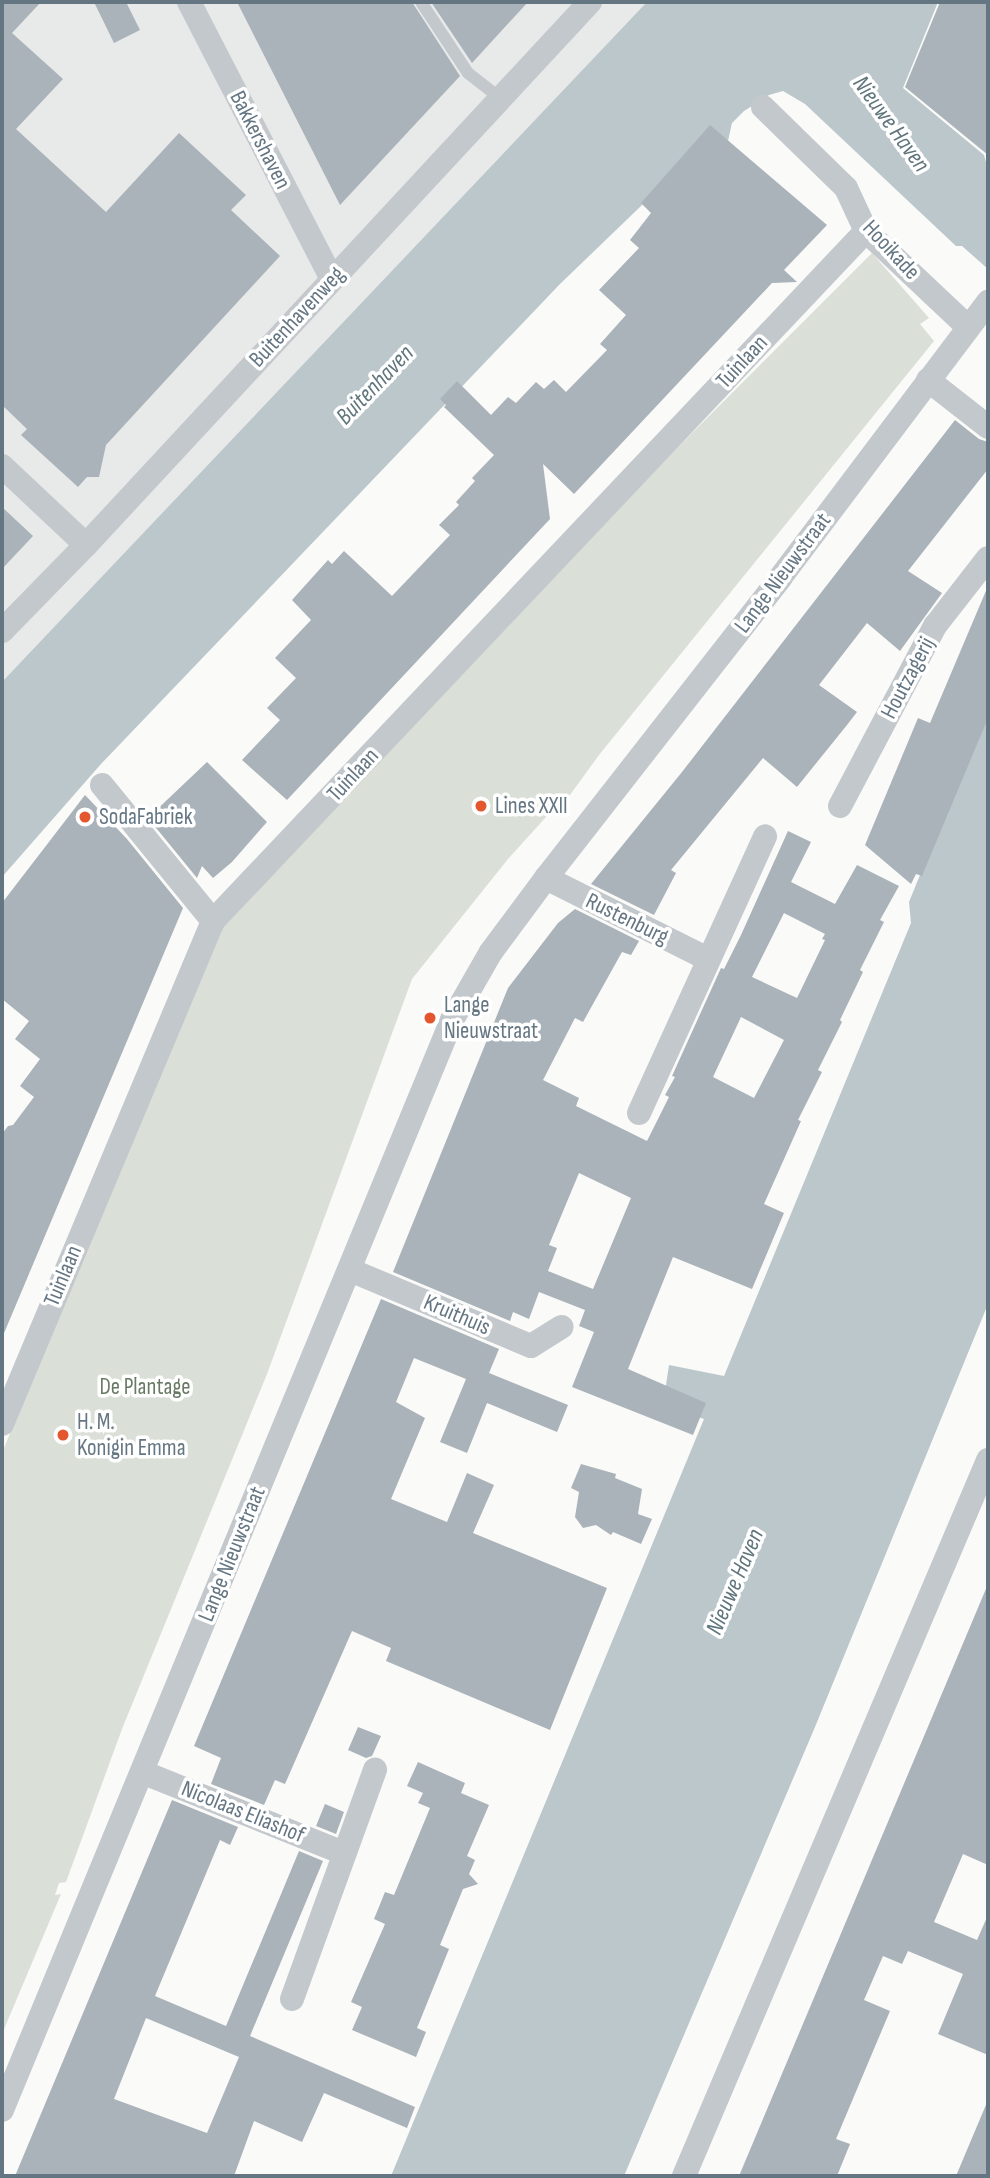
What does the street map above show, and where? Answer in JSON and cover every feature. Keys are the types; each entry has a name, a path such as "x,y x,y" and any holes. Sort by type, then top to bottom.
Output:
{"street":[{"name":"Bakkershaven","path":"189,2 332,279"},
{"name":"Buitenhavenweg","path":"2,631 86,545 590,2"},
{"name":"Hooikade","path":"764,107 846,187 866,231 968,327"},
{"name":"Tuinlaan","path":"2,1424 214,921 866,231"},
{"name":"Lange Nieuwstraat","path":"2,2110 452,1020 491,952 545,878 779,578 988,302"},
{"path":"928,380 988,427"},
{"path":"2,466 86,545"},
{"name":"Houtzagerij","path":"840,806 935,626 988,558"},
{"path":"102,785 214,921"},
{"path":"639,1113 765,836"},
{"name":"Rustenburg","path":"545,878 708,959"},
{"name":"Kruithuis","path":"350,1270 531,1346 561,1327"},
{"path":"684,2176 988,1460"},
{"path":"292,1998 375,1770"},
{"name":"Nicolaas Eliashof","path":"142,1772 344,1853"}],"lane":[{"path":"421,2 468,73 500,98"}],"shaded area":[{"path":"2,2 734,2 2,786"}],"green space":[{"name":"De Plantage","path":"872,253 929,318 920,324 934,341 599,755 559,810 555,807 508,859 412,979 267,1374 122,1729 66,1882 59,1883 55,1895 61,1894 2,2034 2,1453 213,932 628,497"}],"water":[{"path":"647,2 938,2 903,88 984,155 988,169 988,269 962,246 956,246 805,104 783,91 769,95 744,111 732,123 728,141 667,181 560,284 101,764 2,877 2,682"},
{"name":"Nieuwe Haven","path":"988,708 988,1304 815,1727 624,2176 391,2176 704,1419 663,1405 669,1365 724,1376 911,923 909,902"}],"building":[{"path":"2,2 41,2 12,33 63,79 16,129 106,212 179,133 246,195 231,210 280,256 106,445 99,477 87,477 78,487 21,435 27,429 2,405"},
{"path":"94,2 126,2 140,30 114,43"},
{"path":"237,2 412,2 460,76 340,205"},
{"path":"431,2 528,2 472,63"},
{"path":"940,2 988,2 988,155 905,87"},
{"path":"710,125 827,225 784,270 797,282 772,283 574,494 543,464 550,519 287,800 242,760 280,720 267,708 296,678 275,658 311,620 292,600 328,560 332,564 344,551 392,596 450,535 439,525 459,505 456,502 475,481 472,478 494,455 444,407 446,405 440,399 457,381 491,415 508,397 516,403 536,382 544,389 554,380 566,392 607,350 600,344 626,315 599,290 639,248 630,240 651,213 641,203"},
{"path":"955,420 979,439 988,442 988,469 908,571 942,593 900,651 867,623 819,685 857,712 847,725 797,787 763,758 671,870 676,873 654,915 591,884 682,772"},
{"path":"2,507 33,536 2,569"},
{"path":"988,586 988,718 922,876 916,874 911,884 865,845 918,718 930,723"},
{"path":"207,762 267,822 232,862 213,878 202,866 197,878 148,818"},
{"path":"85,795 127,839 183,908 2,1338 2,1134 8,1126 13,1125 34,1097 20,1086 40,1059 15,1039 29,1021 2,999 2,903"},
{"path":"788,831 811,842 791,882 835,904 857,865 899,886 880,920 884,922 860,970 863,972 840,1020 842,1022 818,1070 822,1072 798,1120 801,1121 764,1204 784,1213 752,1289 673,1257 628,1369 706,1403 693,1435 572,1387 594,1332 579,1326 585,1310 539,1292 529,1319 513,1312 510,1321 393,1272 508,988 558,923 575,909 639,941 631,955 622,952 583,1022 575,1018 543,1080 579,1098 576,1106 647,1141 669,1097 665,1095 675,1077 672,1076 721,968 724,969","holes":["784,913 825,934 822,939 825,940 797,998 752,977","741,1017 784,1040 754,1098 713,1077","579,1173 631,1198 593,1289 548,1271 557,1248 549,1245"]},
{"path":"381,1299 499,1349 489,1373 568,1405 557,1432 487,1403 467,1453 440,1442 466,1379 414,1358 396,1402 425,1418 391,1499 447,1522 467,1473 494,1485 473,1533 607,1588 550,1730 386,1661 391,1648 352,1631 285,1784 275,1780 264,1805 211,1784 221,1758 194,1746"},
{"path":"581,1464 616,1474 615,1478 642,1489 638,1514 652,1519 641,1544 613,1532 611,1535 596,1525 583,1528 575,1517 579,1492 571,1488"},
{"path":"988,1584 988,1865 963,1854 934,1922 977,1940 988,1915 988,2055 938,2034 963,1974 908,1951 902,1964 883,1956 864,2000 890,2011 836,2139 850,2144 837,2176 739,2176"},
{"path":"358,1727 381,1736 372,1756 366,1758 348,1750"},
{"path":"418,1762 465,1783 461,1793 489,1805 467,1856 475,1860 469,1874 478,1884 463,1889 440,1945 449,1949 417,2028 426,2032 416,2057 352,2030 362,2007 351,2002 385,1924 374,1919 385,1892 394,1895 430,1808 418,1803 423,1793 407,1786"},
{"path":"172,1800 238,1827 230,1845 220,1840 155,1996 226,2026 299,1851 323,1861 250,2036 415,2107 407,2128 324,2093 302,2142 254,2121 234,2176 15,2176","holes":["146,2018 239,2057 207,2133 114,2099"]},
{"path":"325,1804 344,1812 336,1834 316,1826"},
{"path":"988,2100 988,2176 956,2176"}],"place":[{"name":"Lines XXII","path":"481,806"},
{"name":"SodaFabriek","path":"85,817"},
{"name":"Lange Nieuwstraat","path":"430,1018"},
{"name":"H. M. Konigin Emma","path":"63,1435"}],"water label":[{"name":"Buitenhaven","path":"375,385"}]}
